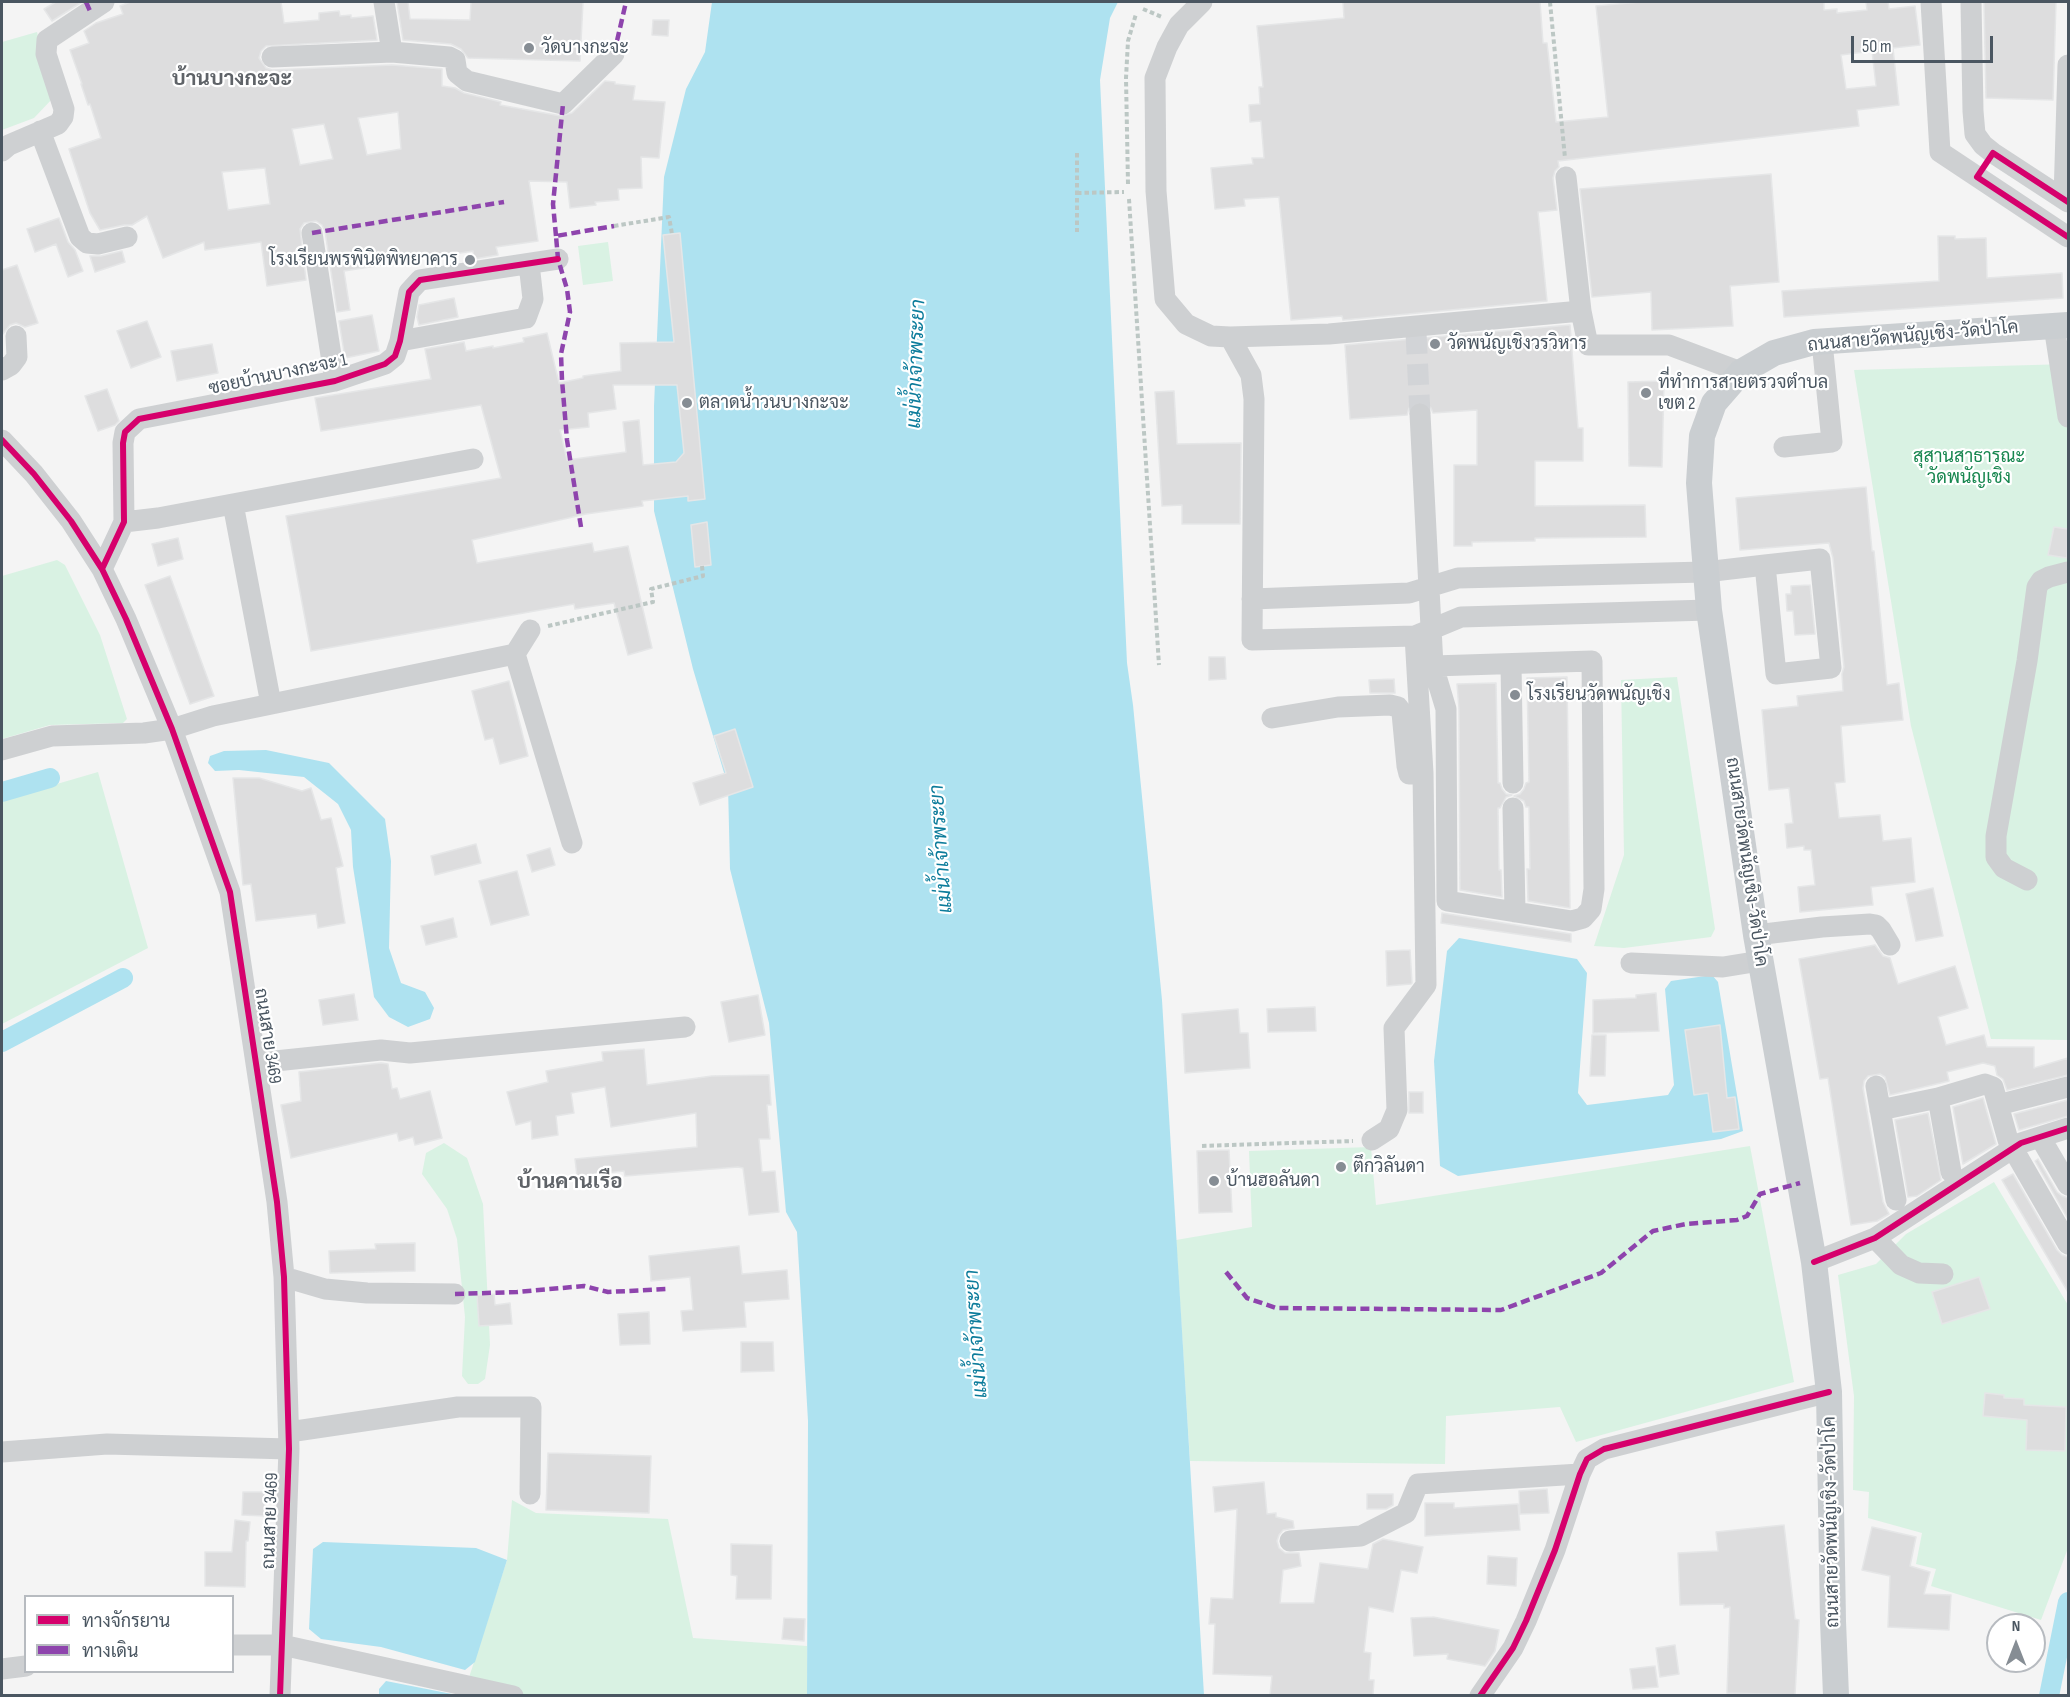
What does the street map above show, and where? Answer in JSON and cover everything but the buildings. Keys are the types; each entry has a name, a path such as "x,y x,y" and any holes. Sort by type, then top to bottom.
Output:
{"main road":[{"name":"ถนนสายวัดพนัญเชิง-วัดป่าโค","path":"1836,1695 1829,1392 1814,1262 1760,961 1709,610 1699,483 1702,436 1714,403 1741,372 1774,353 1822,342 2061,325"}],"street":[{"path":"2,151 9,145 58,124 63,117 64,109 46,54 47,40 104,2"},
{"path":"384,2 392,52"},
{"path":"1202,2 1179,25 1167,47 1155,78 1158,223 1165,299 1186,324 1211,336 1329,334 1416,329 1581,311"},
{"path":"1931,2 1940,152 2068,237"},
{"path":"1971,2 1972,111 1975,134 1983,145 1994,153 2066,200"},
{"path":"272,57 392,52 448,57 455,60 457,73 467,81 563,104 614,54"},
{"path":"2066,200 2068,65"},
{"path":"40,131 80,237 87,243 98,244 127,237"},
{"path":"1977,177 1994,153"},
{"path":"1566,177 1581,311 1588,345 1669,345 1741,372"},
{"path":"312,233 335,381"},
{"name":"ซอยบ้านบางกะจะ 1","path":"102,569 124,522 123,443 125,432 139,419 335,381 385,364 394,356 400,341 409,292 420,280 558,259"},
{"path":"400,341 526,318 533,299 529,264"},
{"path":"2061,325 2068,417"},
{"path":"2,370 17,357 16,336"},
{"path":"1230,337 1251,375 1254,399 1252,640 1423,632 1461,617 1709,610"},
{"path":"1784,447 1832,442 1822,342"},
{"path":"1372,1140 1389,1129 1397,1110 1394,1028 1426,985 1422,773 1423,632 1429,587 1420,414"},
{"name":"ถนนสาย 3469","path":"2,440 34,474 71,520 102,569 126,619 172,729 230,892 277,1202 284,1277 289,1440 280,1695"},
{"path":"124,522 158,518 473,459"},
{"path":"233,504 271,704"},
{"path":"1252,599 1409,593 1458,578 1705,572 1765,565 1820,559 1831,668 1776,674 1765,565"},
{"path":"2028,880 2004,868 1996,857 1996,836 2028,661 2037,587 2041,581 2049,577 2068,572"},
{"path":"2,750 52,736 144,733 172,729 213,716 515,654 530,630"},
{"path":"1423,632 1433,666 1446,709 1447,901 1572,921 1583,918 1591,909 1594,890 1592,661 1433,666"},
{"path":"515,654 572,843"},
{"path":"1511,664 1513,783"},
{"path":"1272,718 1338,707 1390,705 1398,707 1402,713 1409,774 1422,773"},
{"path":"1513,808 1515,912"},
{"path":"1756,935 1870,924 1876,925 1881,930 1890,945"},
{"path":"1631,963 1723,967 1760,961"},
{"path":"256,1063 381,1050 410,1053 685,1027"},
{"path":"1880,1110 1989,1085 1993,1087 2012,1149 2068,1244"},
{"path":"1876,1086 1896,1200"},
{"path":"1998,1106 2068,1087"},
{"path":"1938,1098 1951,1172"},
{"path":"1814,1262 1875,1238 2021,1143 2068,1128"},
{"path":"2040,1137 2068,1185"},
{"path":"1875,1238 1901,1265 1919,1273 1943,1274"},
{"path":"284,1277 325,1289 367,1293 455,1294"},
{"path":"1480,1695 1513,1648 1526,1620 1555,1550 1587,1459 1604,1449 1829,1392"},
{"path":"2,1452 107,1444 289,1440 458,1407 531,1407 530,1494"},
{"path":"1290,1540 1361,1536 1406,1514 1418,1484 1580,1474"},
{"path":"234,1645 282,1645 513,1695"},
{"path":"2,1669 24,1666"}],"path":[{"path":"1550,2 1566,177"},
{"path":"1128,184 1126,78 1128,41 1136,14"},
{"path":"1077,153 1077,232"},
{"path":"1077,193 1124,192"},
{"path":"1129,199 1160,665"},
{"path":"614,226 669,217 672,234"},
{"path":"530,630 653,602 651,589 703,576 702,566"},
{"path":"1202,1146 1372,1140"}],"green space":[{"path":"37,32 54,97 34,118 2,130 2,42"},
{"path":"608,242 613,281 583,285 578,246"},
{"name":"สุสานสาธารณะ วัดพนัญเชิง","path":"2068,364 2068,1040 1991,1039 1911,726 1854,370"},
{"path":"57,560 65,565 100,635 127,719 123,723 50,725 2,739 2,576"},
{"path":"1677,677 1715,929 1711,937 1624,948 1594,946 1624,855 1621,680"},
{"path":"98,772 148,948 2,1024 2,800"},
{"path":"444,1143 467,1158 483,1204 490,1345 485,1379 478,1384 468,1384 462,1376 465,1317 457,1239 447,1209 422,1174 426,1153"},
{"path":"1750,1146 1794,1382 1576,1442 1560,1407 1446,1416 1445,1464 1190,1461 1176,1240 1252,1227 1249,1151 1371,1147 1376,1205"},
{"path":"1994,1182 2068,1305 2068,1548 2044,1613 2018,1613 1931,1586 1936,1569 1916,1564 1922,1533 1868,1518 1869,1492 1853,1490 1854,1396 1838,1275 1876,1264 1906,1234"},
{"path":"512,1500 536,1513 668,1519 693,1638 807,1646 807,1695 463,1696 507,1560"}],"water":[{"name":"แม่น้ำเจ้าพระยา","path":"712,2 1118,2 1110,18 1100,80 1127,663 1162,1000 1204,1695 807,1695 808,1421 797,1232 786,1212 769,1023 730,869 728,786 693,669 654,511 654,406 664,177 686,89 705,52"},
{"path":"266,750 329,763 385,819 391,861 389,948 401,983 425,992 434,1008 430,1019 408,1027 389,1017 374,997 353,867 351,830 338,804 304,777 239,770 215,771 208,763 210,756 224,751"},
{"path":"1459,938 1577,959 1587,973 1578,1093 1587,1105 1668,1095 1674,1085 1665,989 1671,981 1712,975 1718,982 1743,1131 1721,1139 1458,1176 1440,1166 1434,1061 1447,951"},
{"path":"323,1542 476,1548 507,1560 475,1662 465,1670 381,1647 321,1639 309,1629 313,1549"},
{"path":"386,1681 453,1695 379,1695 379,1689"}],"waterway":[{"path":"2,792 50,778"},
{"path":"2,1042 123,978"},
{"path":"2049,1696 2068,1602"}],"tunnel":[{"path":"1416,333 1420,414"}],"marked path":[{"path":"86,2 90,11"},
{"path":"614,54 626,2"},
{"path":"556,236 553,204 563,104"},
{"path":"312,233 504,202"},
{"path":"581,527 567,440 562,380 561,354 570,312 567,289 558,259 556,236 614,226"},
{"path":"1226,1272 1247,1298 1276,1308 1501,1310 1601,1273 1653,1231 1686,1224 1737,1220 1747,1216 1760,1194 1800,1183"},
{"path":"455,1294 517,1292 584,1286 608,1292 667,1289"}],"cycle path":[{"path":"2068,202 1993,153 1977,177 2068,237"},
{"path":"102,569 124,522 123,443 125,432 139,419 335,381 385,364 395,356 409,292 420,280 558,259"},
{"path":"2,440 34,474 71,521 102,569 126,619 172,729 230,892 277,1202 284,1277 289,1449 280,1696"},
{"path":"1814,1262 1875,1238 2021,1143 2068,1128"},
{"path":"1480,1696 1513,1648 1526,1621 1555,1550 1587,1459 1604,1449 1829,1392"}],"place":[{"name":"วัดบางกะจะ","path":"529,48"},
{"name":"โรงเรียนพรพินิตพิทยาคาร","path":"470,260"},
{"name":"วัดพนัญเชิงวรวิหาร","path":"1435,344"},
{"name":"ที่ทำการสายตรวจตำบล เขต 2","path":"1646,393"},
{"name":"ตลาดน้ำวนบางกะจะ","path":"687,403"},
{"name":"โรงเรียนวัดพนัญเชิง","path":"1515,695"},
{"name":"ตึกวิลันดา","path":"1341,1167"},
{"name":"บ้านฮอลันดา","path":"1214,1181"}],"district":[{"name":"บ้านบางกะจะ","path":"232,80"},
{"name":"บ้านคานเรือ","path":"570,1183"}]}
